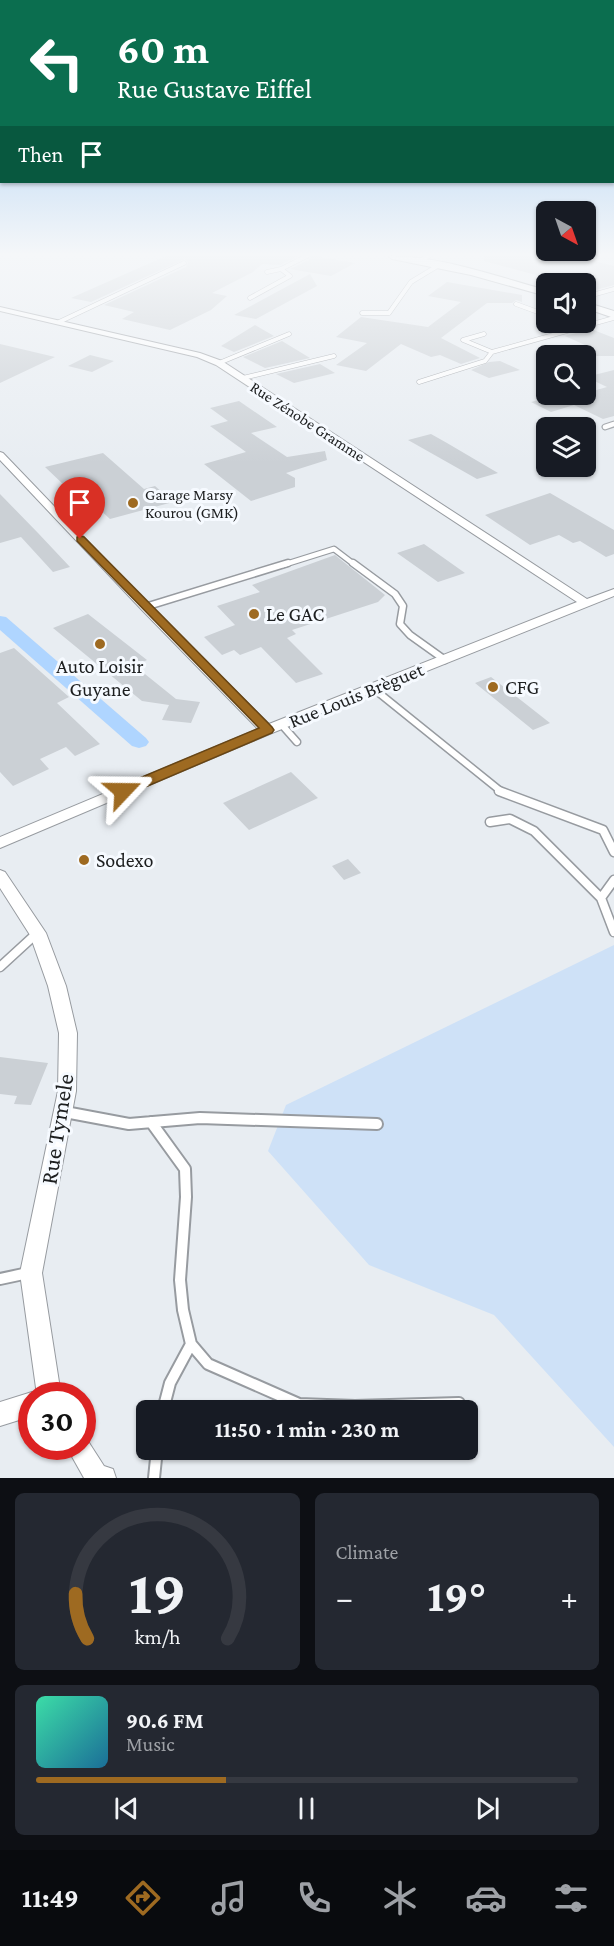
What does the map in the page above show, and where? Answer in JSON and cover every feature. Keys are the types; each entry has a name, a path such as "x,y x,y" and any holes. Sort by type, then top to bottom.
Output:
{"street":[{"name":"Rue Zénobe Gramme","path":"71,325 200,355 219,363 586,603"},
{"path":"0,455 145,607 274,727"},
{"name":"Rue Louis Brèguet","path":"0,843 274,727 614,592"},
{"name":"Rue Tymele","path":"0,876 38,933 57,986 68,1033 67,1091 31,1273 47,1382"},
{"path":"0,1414 18,1408"},
{"path":"87,1460 97,1477 104,1478"}],"lane":[{"path":"484,333 463,340 492,352"},
{"path":"419,382 485,361 492,352 558,333"},
{"path":"219,363 289,334"},
{"path":"243,378 334,356"},
{"path":"605,427 614,424"},
{"path":"145,607 334,549 395,594 403,606 400,624 410,635 445,660"},
{"path":"374,688 499,791 603,830 614,852"},
{"path":"274,727 297,742"},
{"path":"490,822 510,819 534,831 601,898 614,932"},
{"path":"601,898 614,880"},
{"path":"0,967 38,933"},
{"path":"63,1111 129,1124 200,1118 377,1124"},
{"path":"151,1122 170,1144 185,1169 186,1197 180,1280 183,1310 191,1344 208,1364 290,1400"},
{"path":"0,1279 31,1273"},
{"path":"166,1400 170,1383 191,1344"},
{"path":"154,1478 156,1460"}],"shaded area":[{"path":"614,945 614,1447 494,1315 369,1265 268,1151 286,1105"}],"building":[{"path":"148,325 180,325 170,330"},
{"path":"255,325 274,336 234,352 221,346"},
{"path":"351,325 428,327 431,325 458,325 441,338 480,358 461,364 440,355 431,357 401,344 366,371 336,365 367,343 336,337"},
{"path":"596,331 614,338 614,356 596,356 596,345 585,345 565,336 576,333 596,333"},
{"path":"282,341 310,358 265,368 243,357"},
{"path":"0,344 55,357 0,383"},
{"path":"90,355 114,361 92,372 68,366"},
{"path":"500,361 520,370 489,378 471,370 489,362"},
{"path":"320,364 335,373 294,383 276,374"},
{"path":"614,370 614,416 603,419 574,405 596,405 596,390 607,387 596,382 596,374"},
{"path":"239,401 277,427 251,433 287,457 325,451 327,460 286,473 295,478 295,487 251,501 204,464 246,452 210,426 228,421 210,408"},
{"path":"537,405 574,405 551,412"},
{"path":"431,434 498,473 477,479 408,440"},
{"path":"103,453 144,489 155,486 173,502 110,519 72,484 65,486 45,467"},
{"path":"550,493 614,530 614,554 606,557 580,541 573,543 559,535 530,545 485,515"},
{"path":"0,494 70,567 53,572 21,537 0,543"},
{"path":"424,544 465,573 438,582 397,553"},
{"path":"335,555 385,595 378,602 292,630 296,634 287,638 323,674 296,683 261,647 240,655 234,650 222,655 204,637 235,625 217,606 260,592 252,585"},
{"name":"Auto Loisir Guyane","path":"88,614 147,660 135,666 176,699 200,702 191,723 162,720 169,705 142,701 53,628"},
{"path":"14,648 69,697 57,703 100,744 75,756 66,747 40,759 49,769 13,786 0,772 0,653"},
{"path":"491,677 550,723 533,730 475,683"},
{"path":"291,772 318,798 249,830 223,803"},
{"path":"348,859 361,873 344,880 332,866"},
{"path":"0,1057 48,1063 31,1105 14,1104 17,1096 0,1094"}],"waterway":[{"path":"0,621 139,742"}],"place":[{"name":"Garage Marsy Kourou (GMK)","path":"133,503"},
{"name":"Le GAC","path":"254,614"},
{"name":"Auto Loisir Guyane","path":"100,644"},
{"name":"CFG","path":"493,687"},
{"name":"Sodexo","path":"84,860"}],"route":[{"path":"80,539 267,730 123,791"}]}
